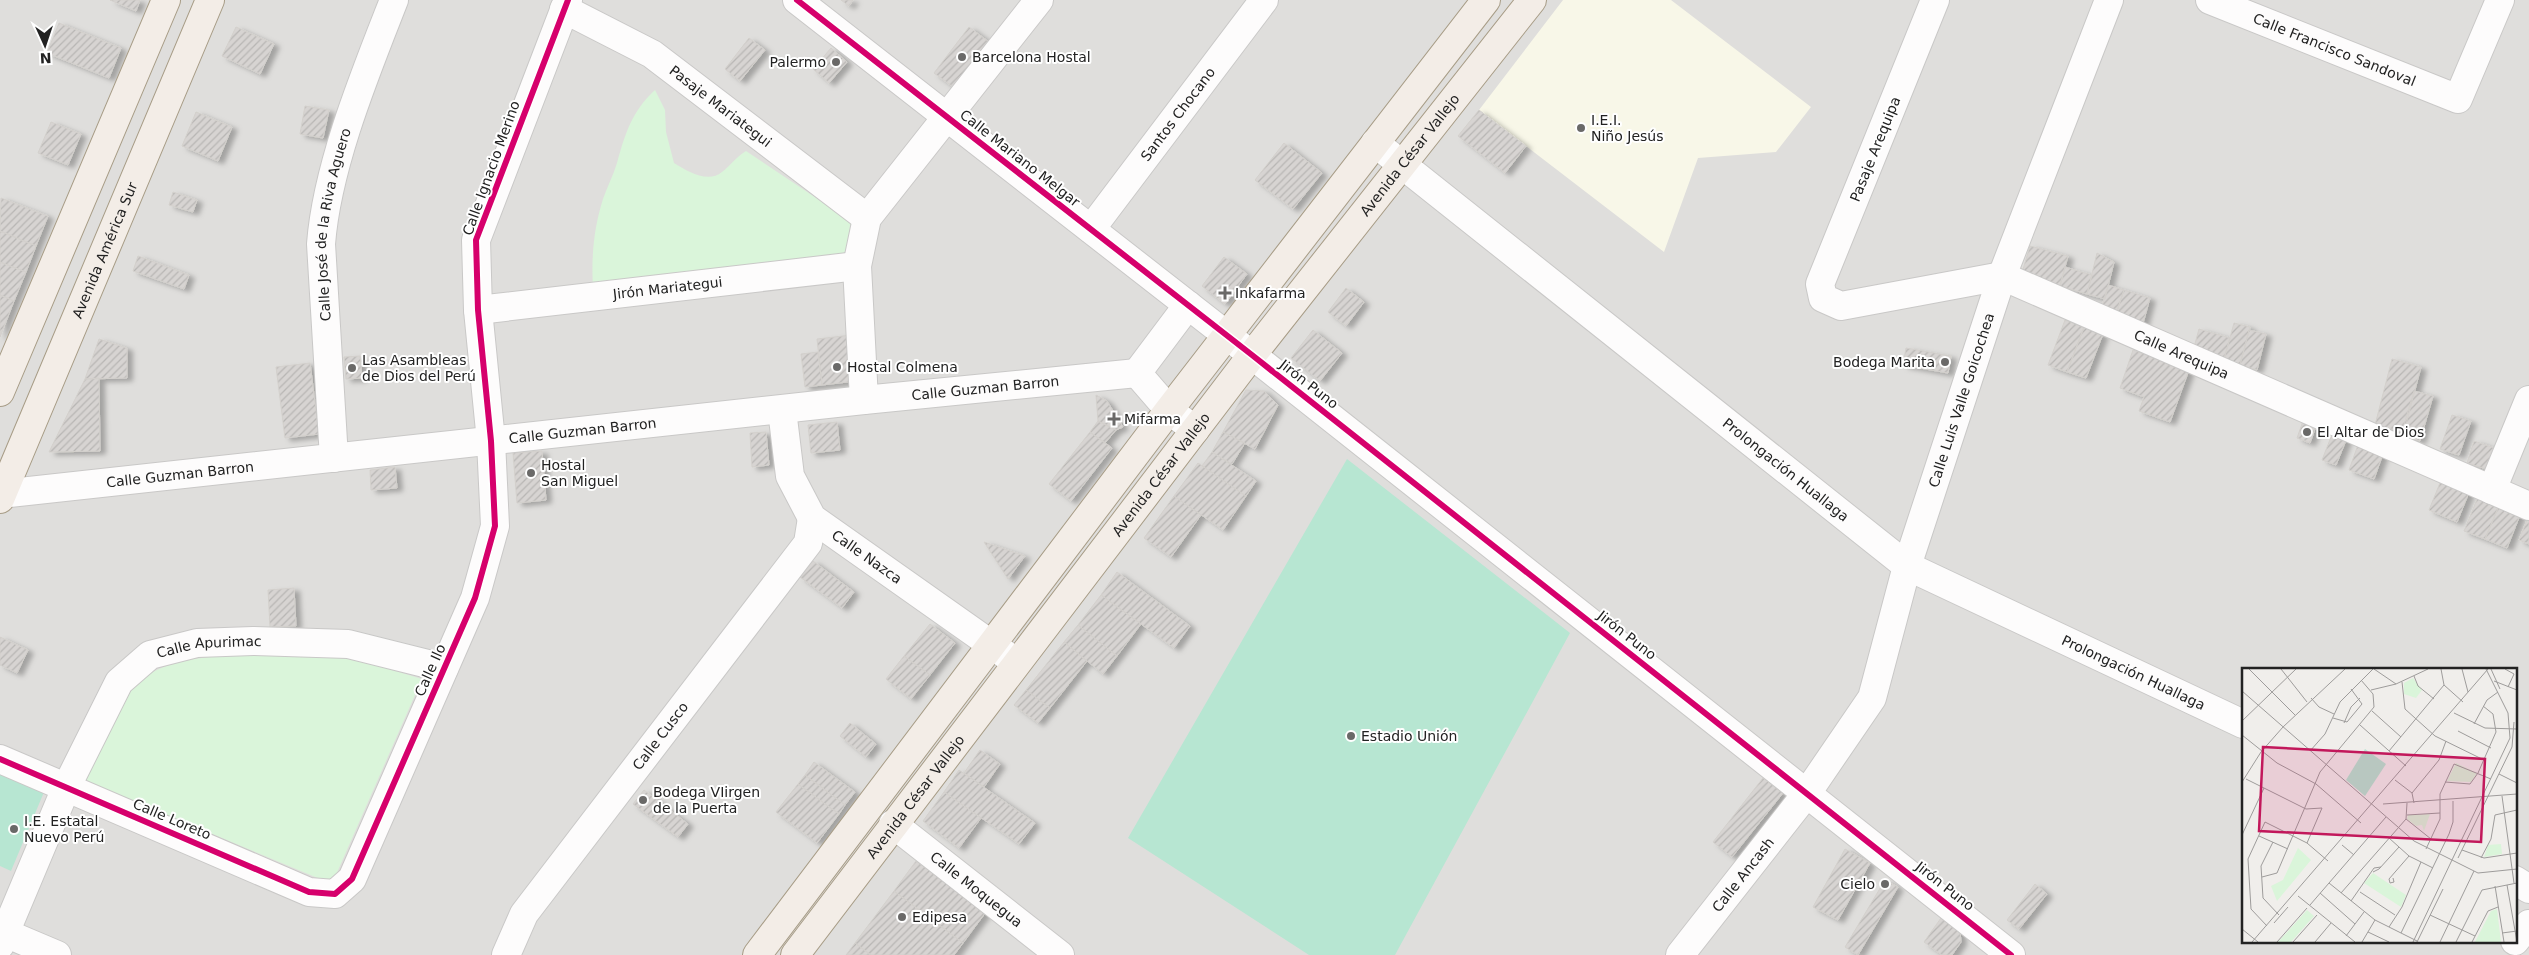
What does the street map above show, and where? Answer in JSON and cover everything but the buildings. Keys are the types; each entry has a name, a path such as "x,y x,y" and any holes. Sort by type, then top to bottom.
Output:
{"main road":[{"path":"0,392 166,0"},
{"name":"Avenida América Sur","path":"1,496 210,0"},
{"name":"Avenida César Vallejo","path":"757,955 1169,410 1486,0"},
{"name":"Avenida César Vallejo","path":"795,955 1016,662 1252,355 1532,0"},
{"path":"832,857 856,874"}],"street":[{"name":"Calle José de la Riva Aguero","path":"334,458 321,244 323,216 336,166 364,79 394,0"},
{"name":"Calle Mariano Melgar","path":"797,0 1227,335"},
{"path":"864,400 857,266 867,218 948,118 1039,0"},
{"name":"Santos Chocano","path":"1091,229 1264,0"},
{"name":"Pasaje Arequipa","path":"1935,0 1820,284 1823,298 1841,306 2002,276"},
{"name":"Calle Luis Valle Goicochea","path":"1807,793 1872,698 1907,566 2002,276 2109,0"},
{"name":"Calle Francisco Sandoval","path":"2210,0 2458,99 2500,0"},
{"name":"Pasaje Mariategui","path":"566,5 652,54 867,218"},
{"name":"Calle Ignacio Merino","path":"491,441 478,310 476,240 566,5"},
{"name":"Prolongación Huallaga","path":"1375,143 1907,566 2242,724"},
{"name":"Jirón Mariategui","path":"478,310 857,266"},
{"name":"Calle Arequipa","path":"2002,276 2529,506"},
{"path":"1188,305 1137,373 1169,410 1195,430"},
{"name":"Jirón Puno","path":"1227,335 1807,793 1993,950"},
{"name":"Calle Guzman Barron","path":"1,496 864,400 1137,373"},
{"path":"2492,490 2529,400"},
{"name":"Calle Nazca","path":"782,410 790,476 812,518 1016,662"},
{"name":"Calle Ilo","path":"336,894 352,879 475,598 495,526 491,441"},
{"name":"Calle Cusco","path":"506,955 524,914 808,543 812,518"},
{"name":"Calle Apurimac","path":"3,939 66,788 119,682 150,655 196,644 253,641 348,644 444,668"},
{"name":"Calle Loreto","path":"0,759 309,892 336,894"},
{"name":"Calle Ancash","path":"1680,955 1807,793"},
{"name":"Calle Moquegua","path":"893,824 1060,955"},
{"path":"2516,881 2529,889"},
{"path":"2516,940 2529,924"},
{"path":"3,939 57,955"},
{"path":"2504,955 2514,942"}],"shaded area":[{"path":"0,0 2529,0 2529,955 0,955"},
{"path":"1563,0 1671,0 1811,107 1776,152 1698,158 1664,252 1479,110"}],"green space":[{"path":"655,90 665,110 666,132 674,163 698,175 710,177 722,172 746,151 855,224 843,264 593,287 594,242 597,220 603,199 630,124 640,106"},
{"name":"Estadio Unión","path":"1347,459 1570,633 1395,955 1309,955 1128,838"},
{"path":"262,654 342,655 422,679 332,884 83,780 116,709 135,685 150,674 167,666 185,661 223,656"},
{"name":"I.E. Estatal Nuevo Perú","path":"0,774 44,792 11,871 0,866"}],"cycle path":[{"path":"0,759 309,892 335,894 352,879 475,598 495,526 491,441 478,310 476,240 568,0"},
{"path":"797,0 1252,355 2011,955"}],"place":[{"name":"Barcelona Hostal","path":"962,57"},
{"name":"Palermo","path":"836,62"},
{"name":"I.E.I. Niño Jesús","path":"1581,128"},
{"name":"Inkafarma","path":"1225,293"},
{"name":"Bodega Marita","path":"1945,362"},
{"name":"Hostal Colmena","path":"837,367"},
{"name":"Las Asambleas de Dios del Perú","path":"352,368"},
{"name":"Mifarma","path":"1114,419"},
{"name":"El Altar de Dios","path":"2307,432"},
{"name":"Hostal San Miguel","path":"531,473"},
{"name":"Estadio Unión","path":"1351,736"},
{"name":"Bodega VIirgen de la Puerta","path":"643,800"},
{"name":"I.E. Estatal Nuevo Perú","path":"14,829"},
{"name":"Cielo","path":"1885,884"},
{"name":"Edipesa","path":"902,917"}]}
